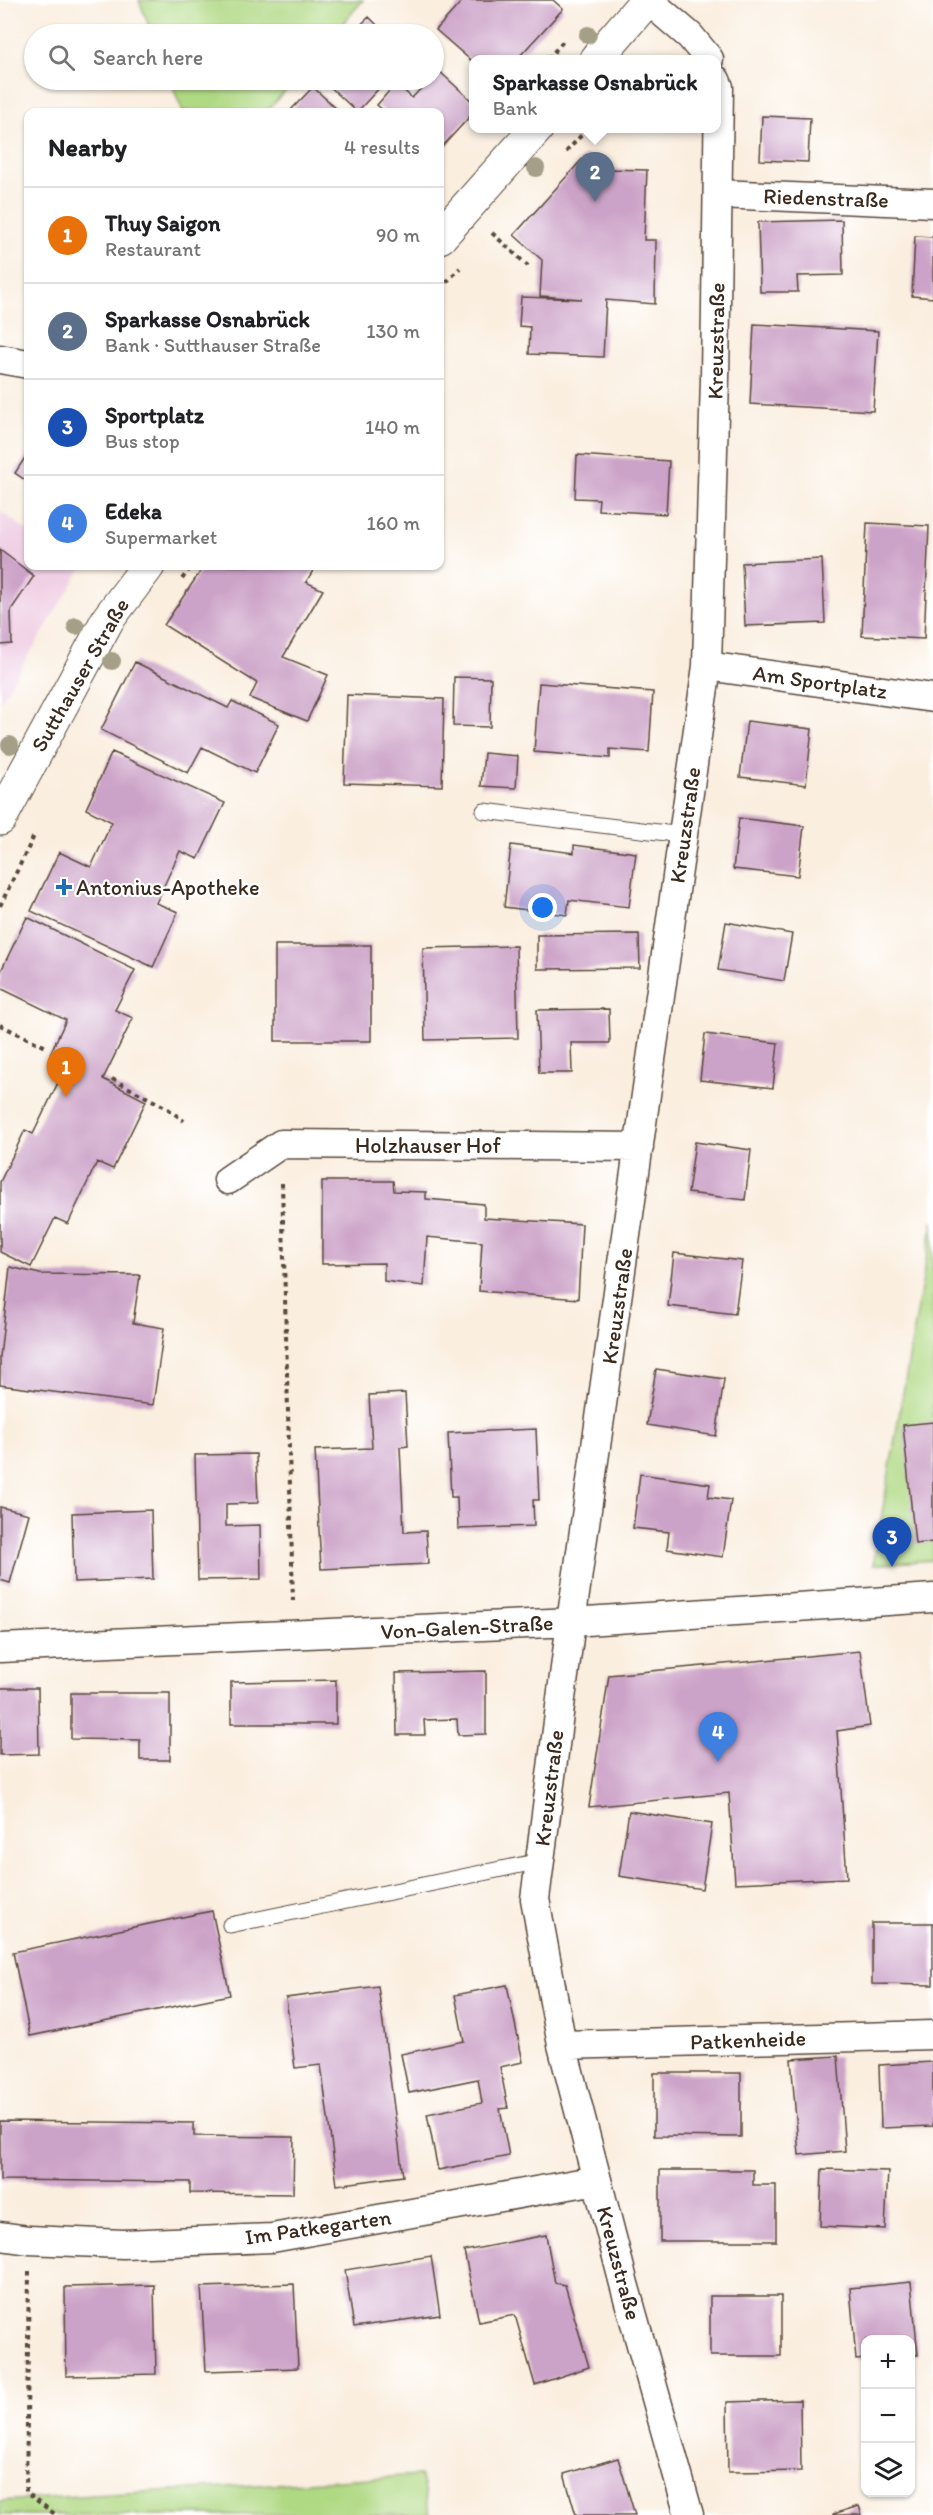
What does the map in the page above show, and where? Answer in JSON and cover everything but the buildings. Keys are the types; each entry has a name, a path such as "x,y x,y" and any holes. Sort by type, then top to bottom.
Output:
{"street":[{"path":"600,55 648,0 690,36 705,55"},
{"path":"444,233 533,133"},
{"name":"Kreuzstraße","path":"689,2515 562,2045 535,1899 571,1622 707,666 719,133"},
{"name":"Riedenstraße","path":"719,194 933,203"},
{"path":"0,359 24,363"},
{"name":"Sutthauser Straße","path":"0,819 108,619 145,570"},
{"name":"Am Sportplatz","path":"707,666 933,698"},
{"path":"228,1180 281,1144"},
{"name":"Holzhauser Hof","path":"281,1144 639,1147"},
{"name":"Von-Galen-Straße","path":"0,1648 571,1622 933,1598"},
{"name":"Patkenheide","path":"562,2045 933,2035"},
{"name":"Im Patkegarten","path":"0,2236 29,2240 123,2244 272,2238 597,2180"}],"lane":[{"path":"484,811 683,835"},
{"path":"230,1925 540,1861"}],"path":[{"path":"492,233 528,266"},
{"path":"179,584 189,570"},
{"path":"0,906 40,823"},
{"path":"0,1025 46,1047"},
{"path":"112,1079 167,1108 184,1121"},
{"path":"281,1144 294,1635"},
{"path":"29,2240 26,2492 56,2515"}],"shaded area":[{"path":"0,511 24,528 24,570 81,570 0,702"}],"green space":[{"path":"139,0 363,0 343,24 148,24"},
{"path":"174,90 286,90 270,108 181,108"},
{"path":"933,1221 933,1560 873,1565"},
{"path":"420,2475 430,2515 0,2515 0,2501"}],"place":[{"name":"Sparkasse Osnabrück","path":"595,202"},
{"name":"Antonius-Apotheke","path":"64,887"},
{"name":"Thuy Saigon","path":"66,1097"},
{"name":"Sportplatz","path":"892,1567"},
{"name":"Edeka","path":"718,1762"}]}
